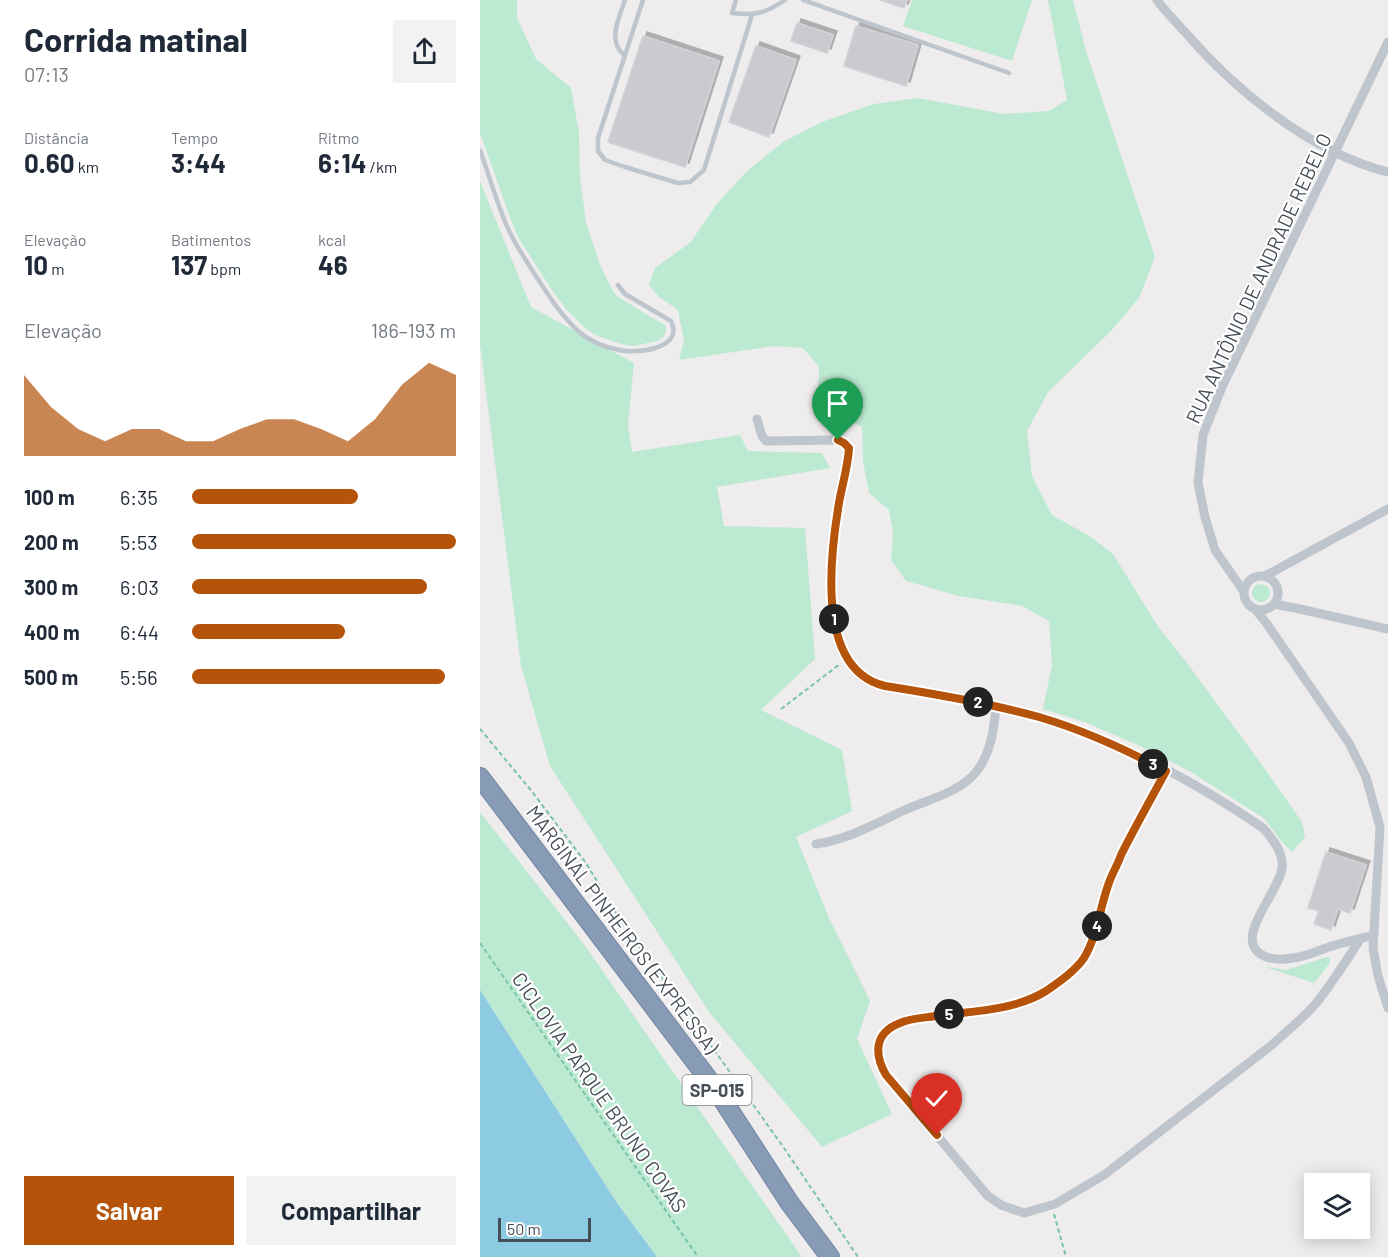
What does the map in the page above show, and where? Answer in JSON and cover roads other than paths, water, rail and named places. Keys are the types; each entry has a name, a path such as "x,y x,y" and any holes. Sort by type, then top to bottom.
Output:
{"highway":[{"name":"MARGINAL PINHEIROS (EXPRESSA)","path":"480,777 715,1088 789,1202 830,1257"}],"street":[{"path":"1157,0 1208,58 1280,119 1311,140 1360,163 1388,172"},
{"name":"RUA ANTÔNIO DE ANDRADE REBELO","path":"1244,592 1215,550 1205,517 1198,483 1203,435 1222,387 1388,42"},
{"path":"757,419 762,436 766,441 838,440 849,448 839,504 831,587 838,642 847,659 860,675 875,684 996,706 1083,732 1189,782 1263,828 1279,849 1282,871 1252,933 1252,945 1261,955 1275,959 1295,958 1374,935"},
{"path":"1387,1005 1378,976 1373,948 1380,827 1366,777 1349,743 1267,624 1247,603 1244,592 1245,585 1255,576 1265,576 1289,564 1388,509"},
{"path":"1275,582 1289,564"},
{"path":"1227,568 1251,579"},
{"path":"1265,576 1275,582 1277,587 1267,624"},
{"path":"1255,609 1272,603 1388,629"},
{"path":"816,844 828,843 854,833 941,795 967,781 974,775 986,756 994,728 996,706"},
{"path":"1166,771 1131,835 1110,880 1096,930 1084,957 1074,969 1046,991 1017,1004 899,1023 885,1032 879,1042 880,1065 886,1075 988,1196 1001,1205 1024,1213 1051,1205 1104,1175 1273,1044 1316,1003 1361,938"}],"lane":[{"path":"624,56 615,45 616,26 625,0"},
{"path":"643,0 598,138 598,151 605,160 678,183 690,182 704,170 752,15"},
{"path":"735,0 732,13 752,15 775,7 785,0"},
{"path":"803,0 1009,73"},
{"path":"480,150 513,242 549,297 578,331 592,341 620,351 648,350 660,347 668,341 674,328 671,321 625,294 618,285"}],"water":[{"path":"480,990 617,1203 657,1257 480,1257"}]}
